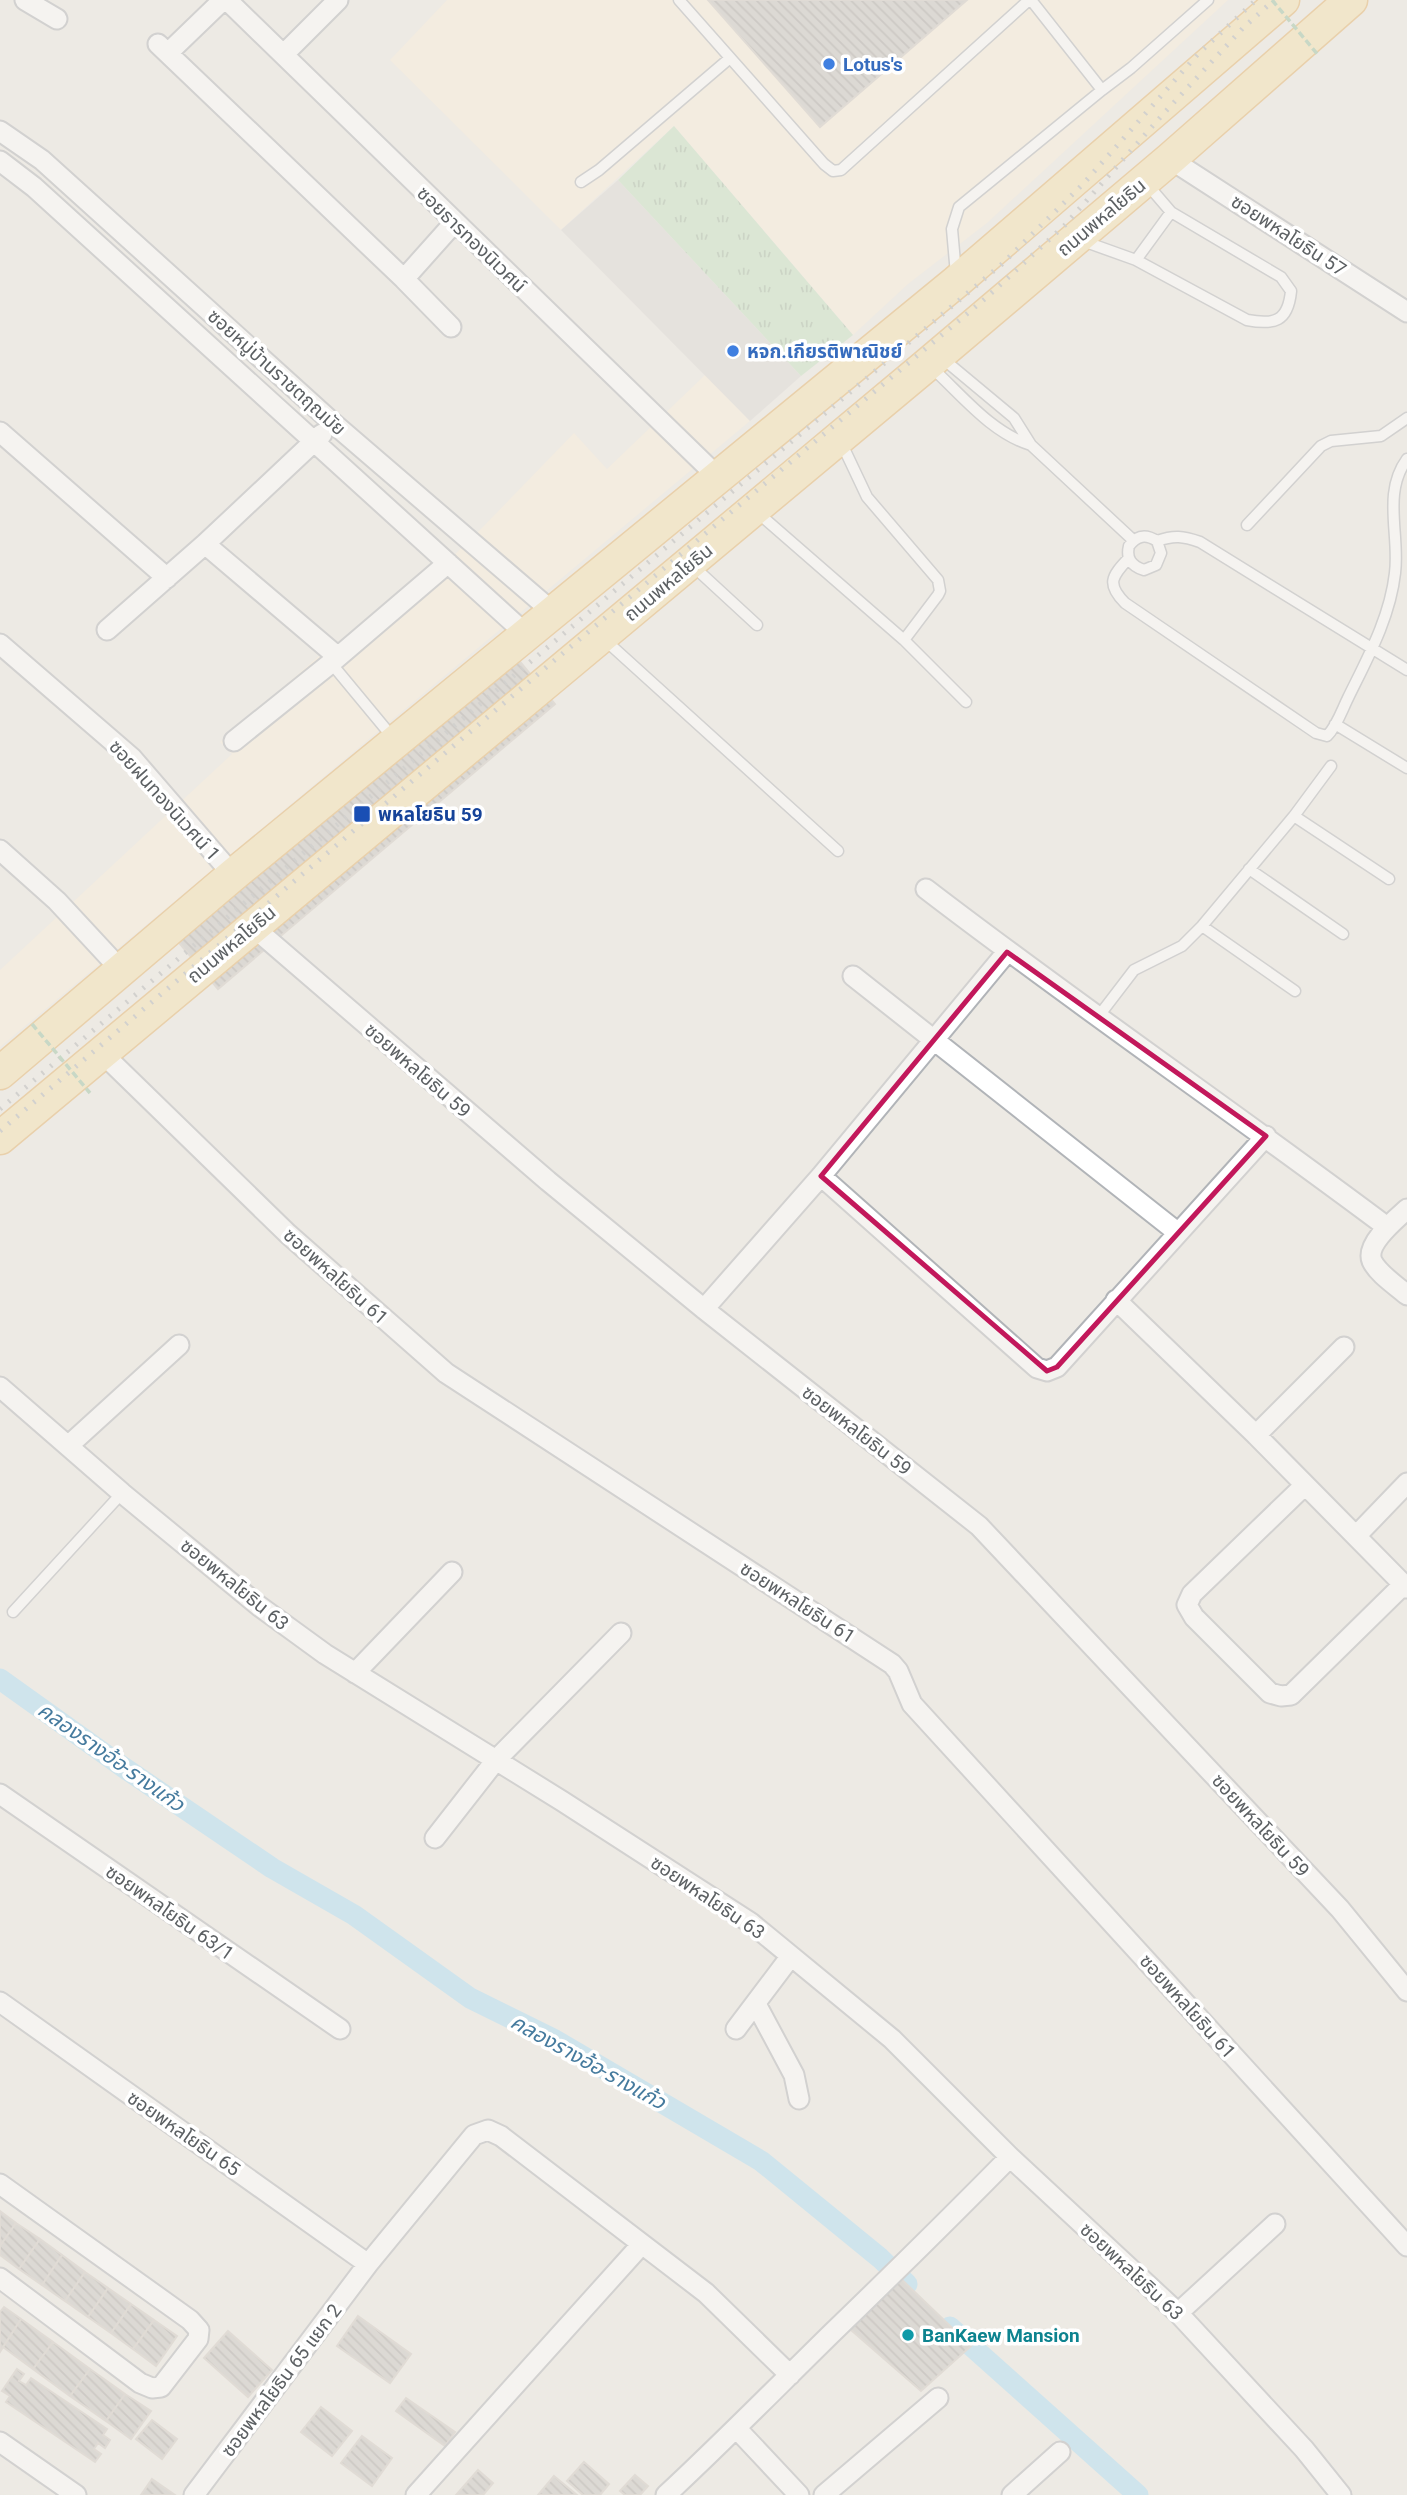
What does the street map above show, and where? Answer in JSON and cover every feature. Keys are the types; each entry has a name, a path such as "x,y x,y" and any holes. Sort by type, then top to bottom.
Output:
{"main road":[{"path":"4,1061 121,970 956,282 1283,0"},
{"name":"ถนนพหลโยธิน","path":"0,1138 755,510 1170,159 1340,10 1360,0"}],"street":[{"path":"25,0 57,19"},
{"path":"225,0 163,48 451,327"},
{"name":"ซอยธารทองนิเวศน์","path":"225,0 284,54 454,223 718,477"},
{"path":"284,54 338,0"},
{"name":"ซอยหมู่บ้านราชตฤณมัย","path":"0,131 43,160 333,424 554,613"},
{"name":"ซอยพหลโยธิน 57","path":"1170,159 1407,312"},
{"name":"ซอยหมู่บ้านราชตฤณมัย","path":"0,162 34,187 527,635"},
{"path":"404,279 454,223"},
{"path":"107,630 205,544 333,424"},
{"path":"0,432 167,578"},
{"path":"205,544 335,660"},
{"path":"234,741 335,660 448,563"},
{"name":"ซอยฝนทองนิเวศน์ 1","path":"0,644 132,758 233,875"},
{"path":"0,850 57,901 121,970"},
{"path":"926,889 1007,952 1266,1136 1387,1227"},
{"name":"ซอยพหลโยธิน 59","path":"252,926 537,1172 704,1309 979,1526 1340,1909 1407,1991"},
{"path":"704,1309 821,1176 1007,952"},
{"path":"853,976 1177,1232"},
{"name":"ซอยพหลโยธิน 61","path":"101,1052 288,1234 446,1373 892,1664 898,1671 912,1703 1407,2246"},
{"path":"821,1176 1037,1368 1047,1371 1057,1367 1266,1136"},
{"path":"1407,1209 1387,1227 1371,1248 1374,1264 1407,1295"},
{"path":"1116,1300 1256,1435 1405,1587 1291,1695 1281,1696 1270,1693 1194,1617 1187,1605 1192,1594 1305,1485"},
{"path":"68,1446 179,1345"},
{"path":"1256,1435 1344,1347"},
{"name":"ซอยพหลโยธิน 63","path":"0,1387 122,1493 260,1606 325,1654 496,1759 751,1923 892,2039 1010,2157 1178,2313 1304,2449 1341,2495"},
{"path":"1356,1536 1407,1483"},
{"path":"355,1673 452,1572"},
{"path":"435,1838 496,1759 621,1633"},
{"name":"ซอยพหลโยธิน 63/1","path":"0,1794 340,2029"},
{"path":"736,2029 791,1956"},
{"name":"ซอยพหลโยธิน 65","path":"0,2002 368,2264"},
{"path":"756,2004 794,2075 799,2099"},
{"name":"ซอยพหลโยธิน 65 แยก 2","path":"194,2495 368,2264 474,2135 488,2130 501,2136 641,2245"},
{"path":"666,2495 737,2430 1010,2157"},
{"path":"0,2184 190,2320 199,2330 198,2339 161,2386 152,2388 140,2383 0,2278"},
{"path":"1178,2313 1275,2224"},
{"path":"416,2495 641,2245 706,2293 790,2375"},
{"path":"824,2495 938,2398"},
{"path":"737,2430 799,2495"},
{"path":"1,2444 76,2495"},
{"path":"1012,2495 1060,2452"}],"lane":[{"path":"679,0 833,171 841,170 1030,0 1102,90"},
{"path":"956,282 952,229 959,207 1131,68 1208,0"},
{"path":"581,182 730,58"},
{"path":"1076,239 1136,260 1247,320 1263,323 1278,321 1287,311 1291,291 1281,277 1171,212 1144,181"},
{"path":"1136,260 1171,212"},
{"path":"933,360 1014,418 1031,445 1133,540"},
{"path":"933,360 999,429 1014,440 1031,445"},
{"path":"1247,524 1321,446 1331,441 1381,436 1407,418"},
{"path":"839,438 867,497 940,585 938,595 904,640"},
{"path":"1407,459 1397,473 1393,495 1396,572 1391,598 1372,647 1327,736 1316,733 1125,603 1115,593 1113,580 1116,572 1128,559 1129,546 1133,540 1145,536 1157,541 1182,536 1200,542 1372,647 1407,670"},
{"path":"755,510 904,640 966,702"},
{"path":"1128,559 1137,568 1150,569 1156,565 1161,553 1157,541"},
{"path":"690,563 757,625"},
{"path":"602,636 838,851"},
{"path":"335,660 397,742"},
{"path":"1335,724 1407,768"},
{"path":"1098,1017 1134,971 1182,946 1202,926 1294,816 1331,766"},
{"path":"1294,816 1389,879"},
{"path":"1249,869 1343,934"},
{"path":"1202,926 1295,991"},
{"path":"13,1612 122,1493"}],"path":[{"path":"1272,0 1319,56"},
{"path":"32,1024 90,1093"}],"highlighted area":[{"path":"1007,952 1266,1136 1057,1367 1047,1371 821,1176"}],"shaded area":[{"path":"447,0 1228,0 987,223 908,284 853,335 674,126 561,230 390,60"},
{"path":"618,180 801,376 750,421 561,230"},
{"path":"706,374 750,421 0,1047 0,970 232,754 220,742 319,656 336,669 476,534 574,433 607,469"}],"green space":[{"path":"674,126 853,335 801,376 618,180"}],"building":[{"name":"Lotus's","path":"708,0 967,0 820,127"},
{"path":"503,641 555,704 218,989 165,926"},
{"path":"0,2211 16,2223 0,2246"},
{"path":"16,2223 40,2239 19,2269 0,2255 0,2246"},
{"path":"40,2239 62,2255 42,2285 19,2269"},
{"path":"62,2255 85,2272 65,2301 42,2285"},
{"path":"85,2272 108,2288 88,2317 65,2301"},
{"name":"BanKaew Mansion","path":"896,2274 971,2346 921,2391 844,2324"},
{"path":"108,2288 131,2304 111,2333 88,2317"},
{"path":"131,2304 154,2320 133,2349 111,2333"},
{"path":"4,2307 21,2319 0,2352 0,2312"},
{"path":"358,2316 411,2354 390,2383 337,2346"},
{"path":"21,2319 53,2342 33,2369 3,2347"},
{"path":"154,2320 177,2336 156,2366 133,2349"},
{"path":"228,2331 272,2370 248,2397 204,2358"},
{"path":"53,2342 90,2369 70,2396 33,2369"},
{"path":"17,2369 24,2374 19,2381 26,2385 31,2378 107,2429 103,2435 110,2440 105,2448 98,2443 94,2449 101,2454 95,2462 6,2402 10,2396 2,2391"},
{"path":"90,2369 125,2394 106,2421 70,2396"},
{"path":"125,2394 151,2411 131,2439 106,2421"},
{"path":"406,2398 455,2432 445,2446 396,2411"},
{"path":"321,2407 352,2431 332,2456 301,2432"},
{"path":"152,2420 177,2439 162,2459 136,2439"},
{"path":"362,2436 392,2458 372,2486 341,2463"},
{"path":"584,2462 609,2484 600,2495 583,2495 567,2481"},
{"path":"478,2470 493,2483 483,2495 456,2495"},
{"path":"635,2475 648,2486 640,2495 625,2495 620,2491"},
{"path":"554,2476 577,2495 538,2495"},
{"path":"152,2479 175,2495 141,2495"}],"waterway":[{"name":"คลองรางอ้อ-รางแก้ว","path":"0,1679 123,1767 272,1868 354,1915 470,1998 555,2040 761,2161 880,2258 907,2284"},
{"name":"คลองรางอ้อ-รางแก้ว","path":"950,2327 1138,2495"}],"railway":[{"path":"0,1109 1002,264 1084,183 1198,54 1256,0"},
{"path":"0,1131 987,297 1065,225 1243,28 1274,0"}],"place":[{"name":"Lotus's","path":"829,64"},
{"name":"หจก.เกียรติพาณิชย์","path":"733,351"},
{"name":"พหลโยธิน 59","path":"362,814"},
{"name":"BanKaew Mansion","path":"908,2335"}]}
